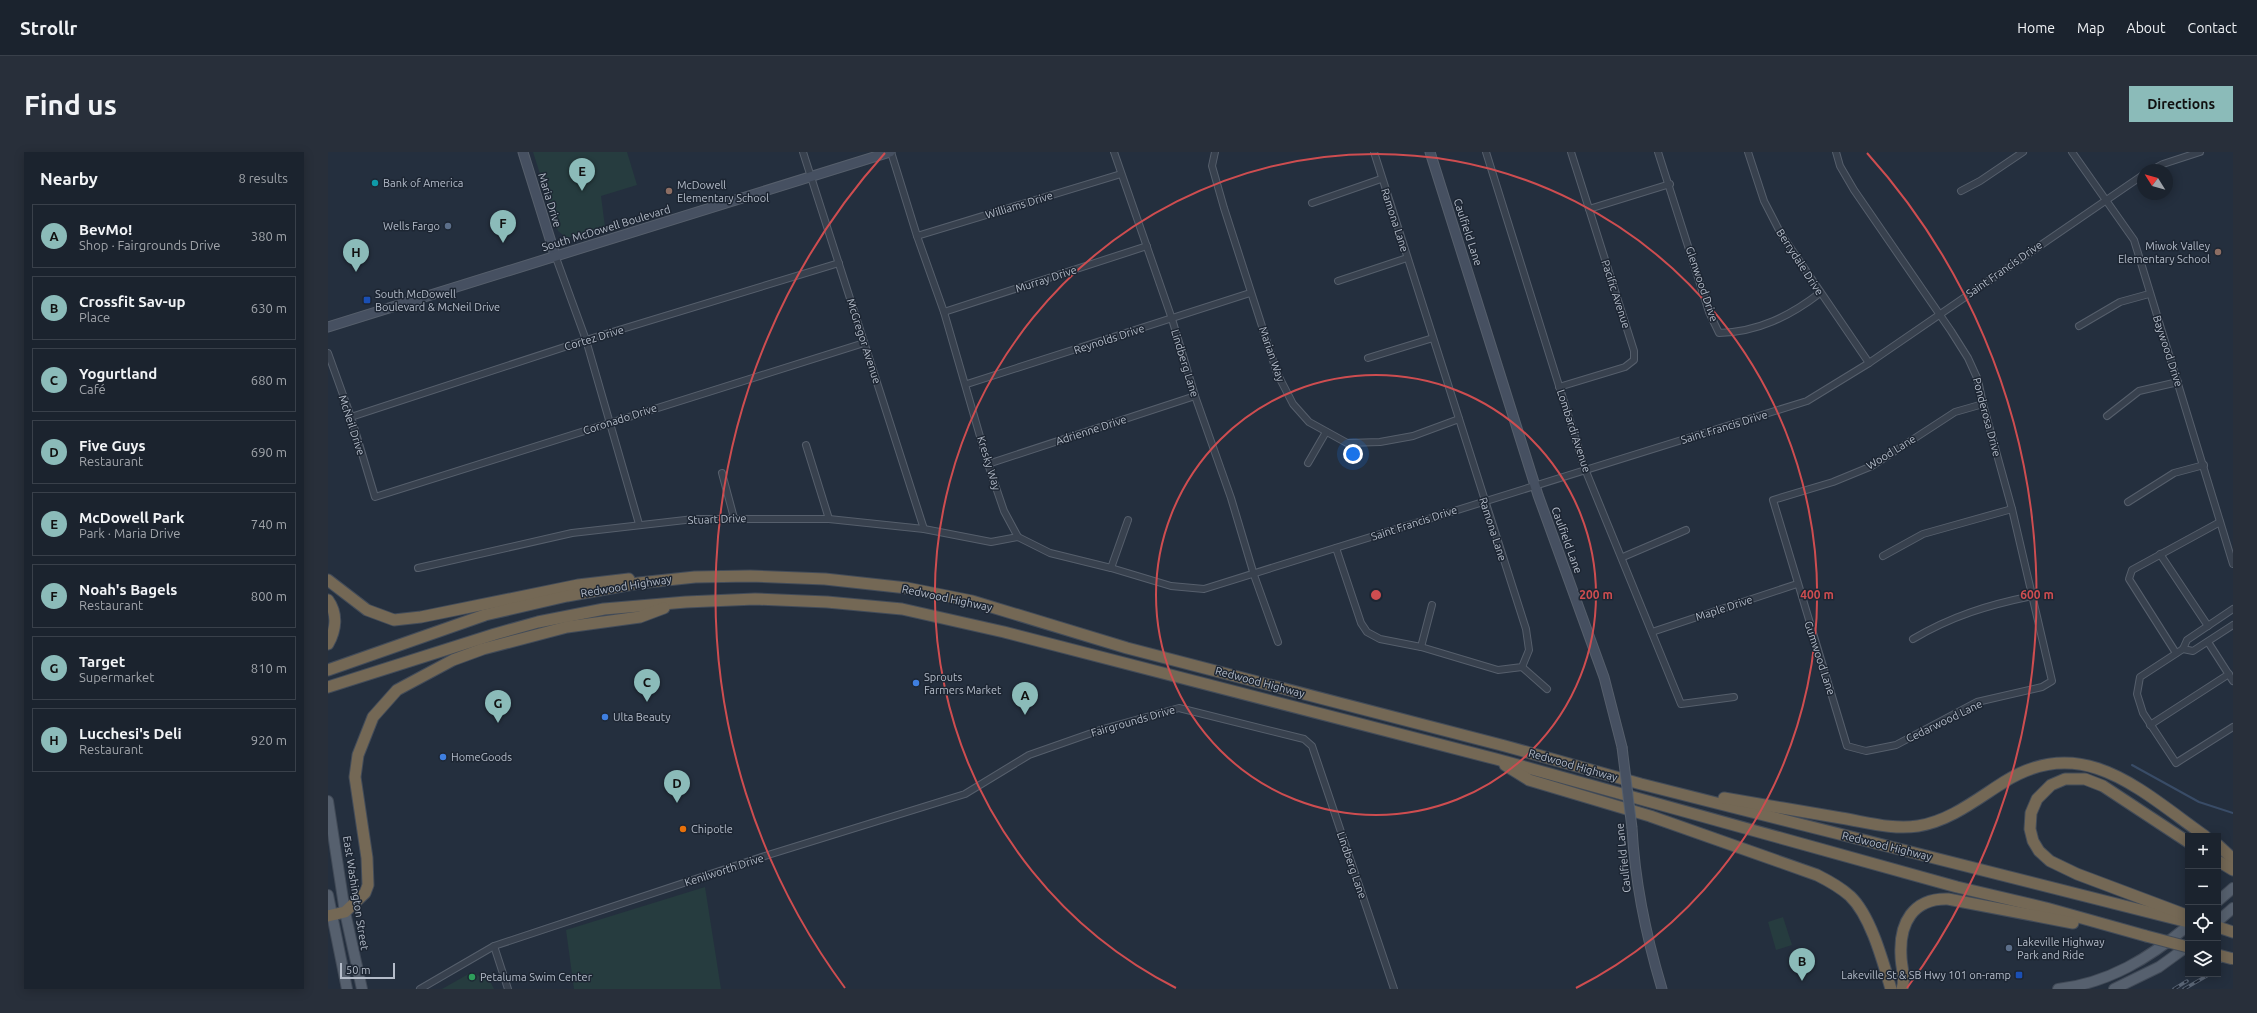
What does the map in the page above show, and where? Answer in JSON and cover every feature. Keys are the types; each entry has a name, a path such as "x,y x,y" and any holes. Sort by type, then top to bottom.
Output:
{"highway":[{"name":"Redwood Highway","path":"328,670 485,615 567,596 639,583 695,577 742,576 825,579 907,588 965,600 1127,648 1505,746 1641,784 2169,912 2185,920"},
{"path":"328,580 367,610 394,620 421,617 591,583 627,578 639,583"},
{"name":"Redwood Highway","path":"328,687 495,634 538,622 604,609 675,603 755,599 827,602 902,609 1011,634 1496,759 1957,887 2046,908 2185,946"},
{"path":"328,600 335,616 336,626 328,644"},
{"path":"330,915 345,912 365,893 370,877 355,777 358,755 373,717 396,690 453,660 483,650 567,627 640,617 675,603"},
{"path":"1496,759 1529,780 1650,816 1816,875 1831,882 1851,897 1867,921 1891,989"},
{"path":"1641,784 1881,825 1911,827 1928,824 1945,818 2012,777 2030,769 2054,763 2074,763 2094,766 2116,775 2201,833"},
{"path":"2185,840 2103,786 2085,779 2065,779 2051,785 2039,796 2032,810 2030,825 2033,841 2039,851 2050,862 2169,912 2185,915"},
{"path":"2221,849 2233,859"},
{"path":"2221,863 2233,870"},
{"path":"1902,989 1905,981 1901,955 1902,938 1907,921 1914,910 1929,900 1948,899 2146,936"},
{"path":"2221,929 2233,933"},
{"path":"2221,957 2233,960"}],"main road":[{"name":"Maria Drive","path":"523,152 555,256"},
{"name":"South McDowell Boulevard","path":"328,327 891,152"},
{"name":"Caulfield Lane","path":"1430,152 1535,484 1604,677 1622,747 1639,896 1652,956 1662,989"},
{"name":"East Washington Street","path":"328,801 345,912 362,989"},
{"path":"2221,898 2233,888"},
{"path":"328,895 330,915 347,989"},
{"path":"2221,918 2233,908"},
{"path":"2058,989 2097,981 2127,968 2160,948 2185,928"},
{"path":"2114,989 2159,967 2185,949"}],"street":[{"name":"McGregor Avenue","path":"803,152 924,529"},
{"name":"Kresky Way","path":"891,152 917,236 944,312 967,384 988,464 1004,511 1018,537"},
{"name":"Lindberg Lane","path":"1114,152 1172,319 1195,396 1231,498 1254,574 1278,642"},
{"name":"Marian Way","path":"1215,152 1212,166 1214,179 1277,373 1293,404 1309,422 1347,443 1380,442 1413,436 1459,419"},
{"name":"Ramona Lane","path":"1374,152 1526,629 1530,650 1522,667"},
{"name":"Lombardi Avenue","path":"1486,152 1585,470 1622,557 1681,704 1734,697"},
{"name":"Pacific Avenue","path":"1559,386 1625,367 1634,360 1634,351 1571,152"},
{"name":"Glenwood Drive","path":"1658,152 1670,184 1710,312 1719,332 1735,332 1766,324 1797,311 1820,293"},
{"name":"Berrydale Drive","path":"1748,152 1764,201 1781,234 1869,364"},
{"name":"Ponderosa Drive","path":"1836,152 1840,166 1854,190 1968,358 1978,380 1983,404 2012,510 2052,681 2042,687"},
{"path":"1961,191 1980,181 2023,152"},
{"name":"Baywood Drive","path":"2072,152 2106,198 2134,240 2149,294 2204,465 2233,564"},
{"path":"2163,164 2200,152"},
{"name":"Williams Drive","path":"917,236 1121,174"},
{"path":"1312,203 1382,179"},
{"name":"Saint Francis Drive","path":"1254,574 1535,484 1585,470 1807,401 1869,364 2106,198 2137,179"},
{"path":"1589,208 1670,184"},
{"name":"Murray Drive","path":"944,312 1147,246"},
{"path":"555,256 586,340 639,524"},
{"path":"1338,281 1407,258"},
{"name":"Cortez Drive","path":"351,417 586,340 839,263"},
{"name":"Reynolds Drive","path":"967,384 1172,319 1250,292"},
{"path":"2080,326 2120,302 2149,294"},
{"path":"1368,358 1433,338"},
{"name":"Coronado Drive","path":"375,497 864,342"},
{"name":"McNeil Drive","path":"328,353 351,417 375,497"},
{"path":"2106,416 2139,391 2178,382"},
{"name":"Adrienne Drive","path":"988,464 1195,396"},
{"name":"Wood Lane","path":"1773,500 1833,482 1872,466 1955,412 1983,404"},
{"path":"1308,463 1326,432"},
{"path":"806,445 829,519"},
{"path":"2128,502 2174,473 2204,465"},
{"path":"722,473 734,518"},
{"name":"Gumwood Lane","path":"1773,500 1812,635 1827,676 1847,746"},
{"path":"1883,556 1923,534 2012,510"},
{"name":"Stuart Drive","path":"418,568 572,533 694,518 829,519 924,529 991,542 1018,537"},
{"path":"1111,568 1128,520"},
{"path":"2176,654 2129,579 2132,570 2220,522"},
{"path":"1622,557 1686,530"},
{"path":"1018,537 1050,553 1111,568 1171,586 1204,589 1254,574"},
{"path":"1336,548 1361,623 1367,632 1380,639 1421,647 1498,670 1522,667 1547,690"},
{"path":"2160,554 2208,626"},
{"name":"Maple Drive","path":"1652,632 1797,584"},
{"path":"1913,639 1940,623 1976,609 2032,596"},
{"path":"1421,647 1432,605"},
{"path":"2233,609 2187,640 2182,649 2176,654 2140,677 2138,694 2143,714 2176,763 2233,727"},
{"path":"2182,649 2193,651 2233,625"},
{"path":"2208,642 2233,681"},
{"path":"2150,725 2229,674"},
{"name":"Cedarwood Lane","path":"1847,746 1866,751 1896,744 1977,702 2042,687"},
{"name":"Fairgrounds Drive","path":"1029,755 1104,729 1179,708 1308,741"},
{"name":"Lindberg Lane","path":"1308,741 1312,746 1394,989"},
{"name":"Kenilworth Drive","path":"420,989 494,946 768,856 965,794 1029,755"},
{"path":"494,946 508,989"}],"green space":[{"path":"533,152 627,152 637,185 601,196 605,227 567,238 558,231"},
{"path":"705,887 721,989 574,989 566,930"},
{"path":"1783,917 1792,945 1776,950 1768,922"},
{"name":"Petaluma Swim Center","path":"472,972 491,983 494,989 442,989"}],"waterway":[{"path":"2132,765 2199,802 2233,813"}],"railway":[{"path":"2221,961 2233,954"},
{"path":"2184,989 2205,977"},
{"path":"2174,989 2187,981"}],"place":[{"name":"Bank of America","path":"375,183"},
{"name":"McDowell Park","path":"582,191"},
{"name":"McDowell Elementary School","path":"669,191"},
{"name":"Wells Fargo","path":"448,226"},
{"name":"Noah's Bagels","path":"503,243"},
{"name":"Miwok Valley Elementary School","path":"2218,252"},
{"name":"Lucchesi's Deli","path":"356,272"},
{"name":"South McDowell Boulevard & McNeil Drive","path":"367,300"},
{"name":"Sprouts Farmers Market","path":"916,683"},
{"name":"Yogurtland","path":"647,702"},
{"name":"BevMo!","path":"1025,715"},
{"name":"Ulta Beauty","path":"605,717"},
{"name":"Target","path":"498,723"},
{"name":"HomeGoods","path":"443,757"},
{"name":"Five Guys","path":"677,803"},
{"name":"Chipotle","path":"683,829"},
{"name":"Lakeville Highway Park and Ride","path":"2009,948"},
{"name":"Lakeville St & SB Hwy 101 on-ramp","path":"2019,975"},
{"name":"Petaluma Swim Center","path":"472,977"},
{"name":"Crossfit Sav-up","path":"1802,981"}]}
